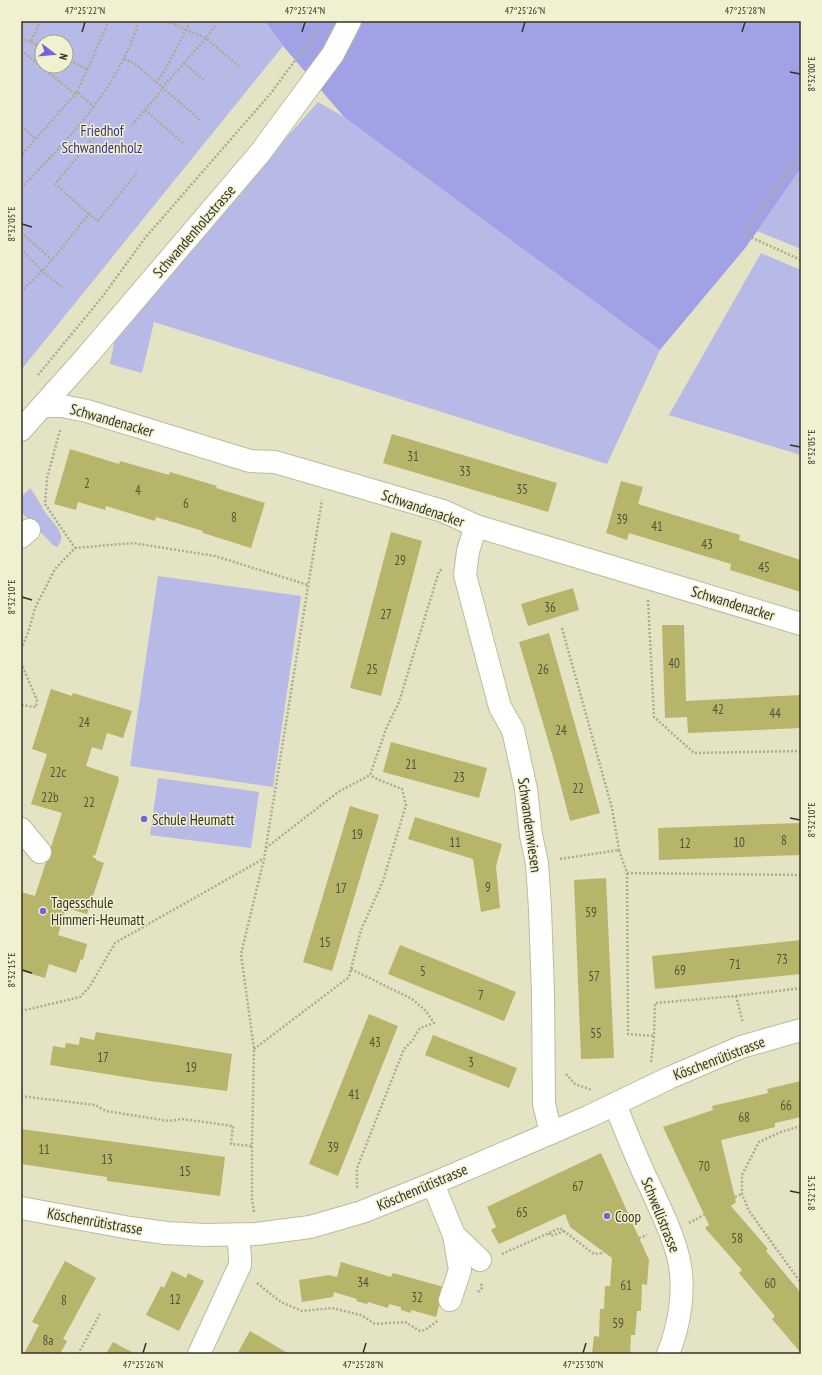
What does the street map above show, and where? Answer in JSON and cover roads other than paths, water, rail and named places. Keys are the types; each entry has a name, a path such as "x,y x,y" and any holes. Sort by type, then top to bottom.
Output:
{"street":[{"name":"Schwandenholzstrasse","path":"21,430 260,153 333,54 350,21"},
{"name":"Schwandenacker","path":"43,406 62,406 87,411 250,461 275,462 443,511 476,526 801,624"},
{"name":"Schwandenwiesen","path":"476,526 468,551 465,575 500,707 513,730 526,789 531,835 537,863 543,993 544,1104 551,1133"},
{"path":"21,829 40,852"},
{"name":"Köschenrütistrasse","path":"21,1208 137,1229 189,1234 256,1234 310,1227 362,1212 433,1184 551,1133 668,1078 741,1047 801,1030"},
{"name":"Schwellistrasse","path":"615,1104 634,1151 672,1234 678,1257 682,1283 680,1312 673,1341 668,1354"},
{"path":"433,1184 454,1235 460,1270 450,1300"},
{"path":"199,1354 240,1265 238,1235"},
{"path":"454,1235 480,1260"}],"place":[{"name":"Schule Heumatt","path":"144,819"},
{"name":"Tagesschule Himmeri-Heumatt","path":"43,911"},
{"name":"Coop","path":"607,1216"}],"park label":[{"name":"Friedhof Schwandenholz","path":"102,138"}]}
